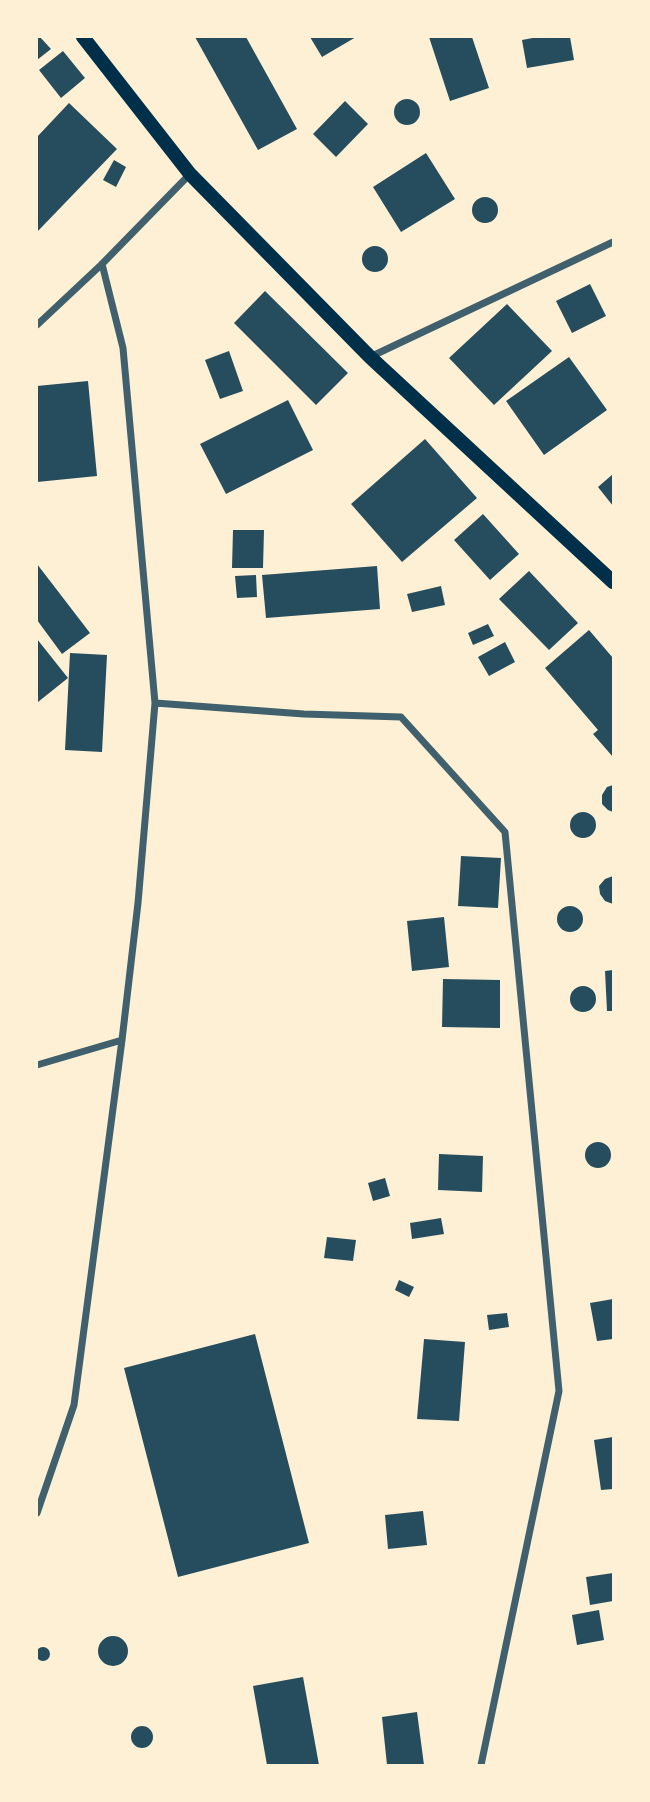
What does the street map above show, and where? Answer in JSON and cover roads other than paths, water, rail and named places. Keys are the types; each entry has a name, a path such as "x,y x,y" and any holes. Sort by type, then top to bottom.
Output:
{"main road":[{"path":"83,37 190,174 370,357 613,582"}],"street":[{"path":"37,325 102,264 190,174"},
{"path":"370,357 613,242"},
{"path":"37,1513 74,1405 138,903 155,703 123,348 102,264"},
{"path":"155,703 304,714 401,717 505,832 559,1391 481,1765"},
{"path":"37,1065 122,1040"}]}
